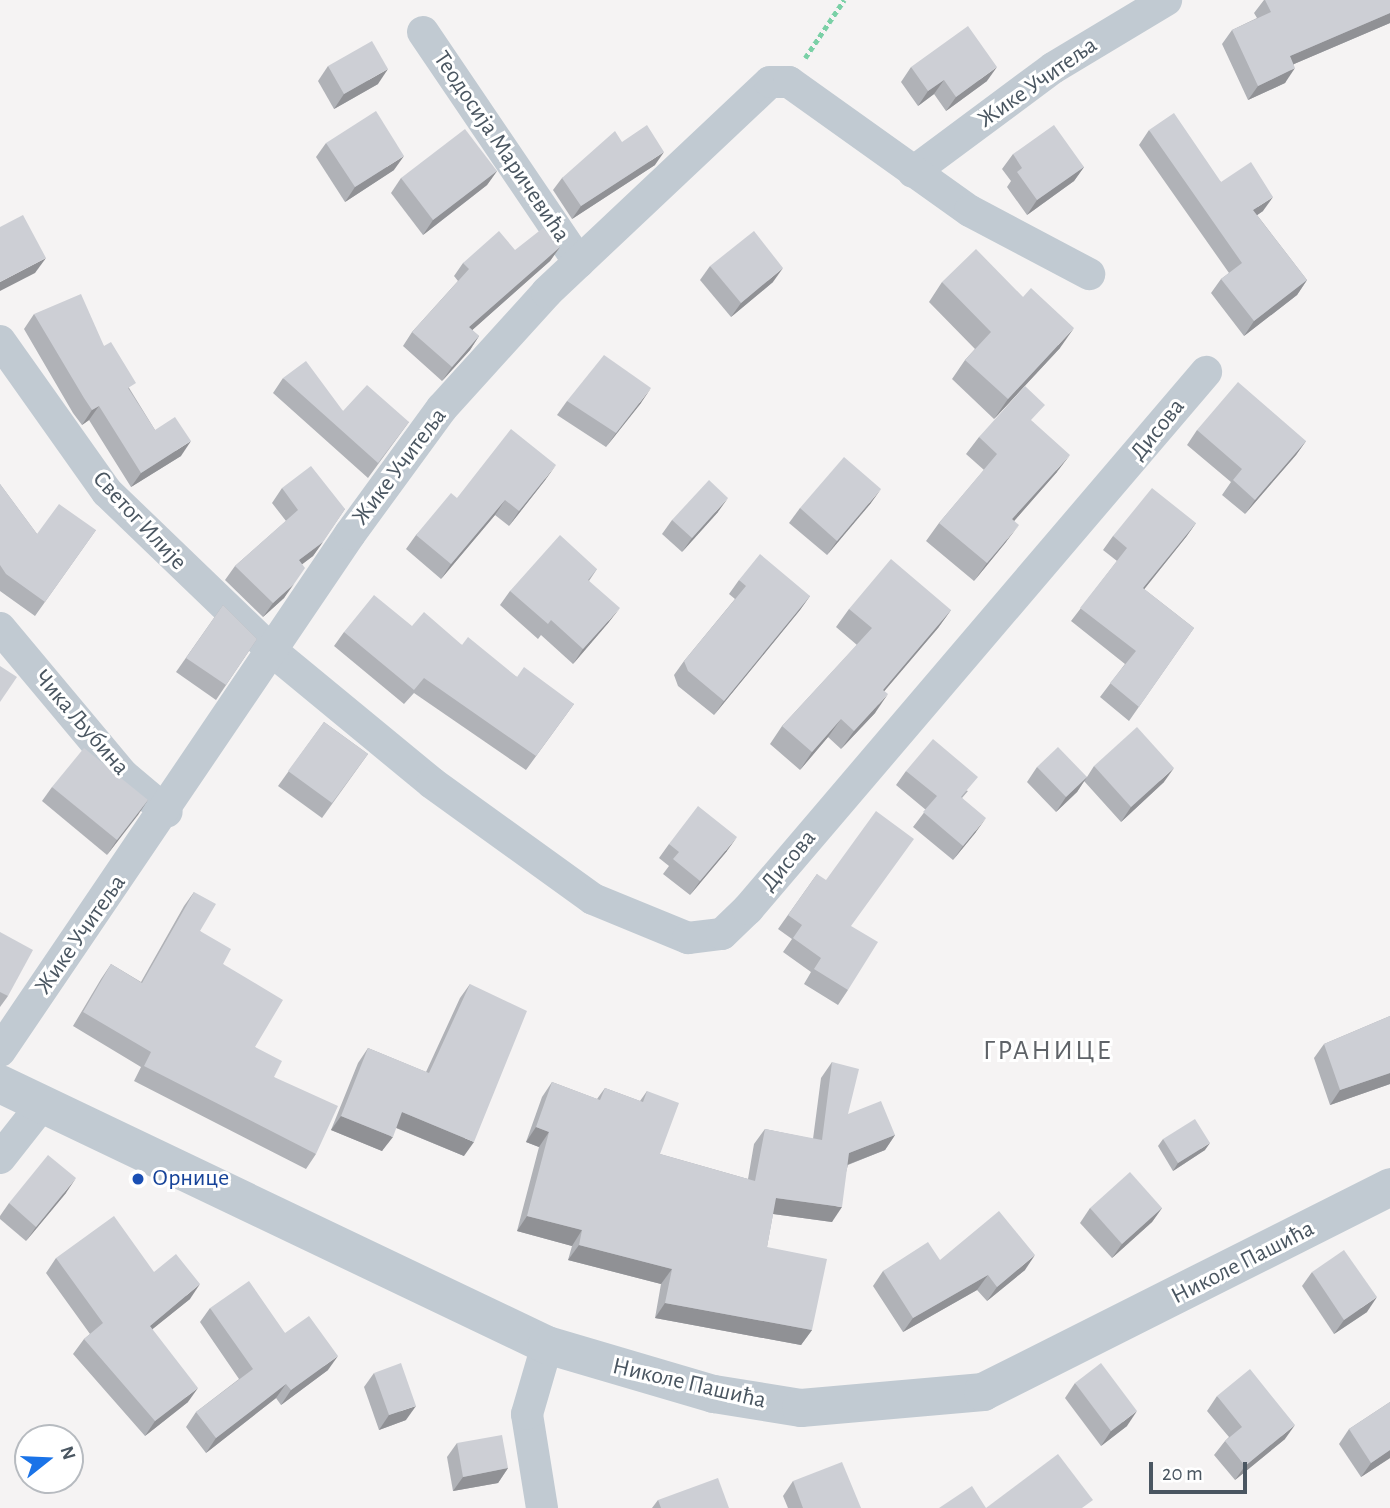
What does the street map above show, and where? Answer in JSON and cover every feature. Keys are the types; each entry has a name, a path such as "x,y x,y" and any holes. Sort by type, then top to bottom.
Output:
{"street":[{"name":"Жике Учитеља","path":"914,172 1053,68 1166,0"},
{"name":"Теодосија Маричевића","path":"423,32 579,262"},
{"name":"Жике Учитеља","path":"0,1051 167,812 272,651 442,408 579,262 770,82 789,82"},
{"path":"789,82 970,211 1089,274"},
{"name":"Светог Илије","path":"0,341 107,492 272,651"},
{"name":"Дисова","path":"272,651 432,783 593,899 688,938 722,934 1206,372"},
{"name":"Чика Љубина","path":"0,628 123,775 167,812"},
{"name":"Николе Пашића","path":"0,1084 41,1106 547,1345 714,1394 801,1408 950,1398 983,1392 1069,1353 1390,1187"},
{"path":"0,1158 41,1106"},
{"path":"542,1508 527,1414 547,1345"}],"path":[{"path":"789,82 844,0"}],"building":[{"path":"1265,0 1390,0 1390,13 1290,56 1295,68 1258,86 1232,30 1271,12"},
{"path":"968,26 997,67 956,97 944,80 928,91 911,67"},
{"path":"372,41 388,69 344,94 328,66"},
{"path":"376,111 404,156 355,187 326,143"},
{"path":"1174,113 1221,182 1251,162 1273,197 1253,210 1307,280 1254,321 1221,279 1242,263 1149,130"},
{"path":"647,125 664,152 581,206 562,178 615,131 622,142"},
{"path":"1054,125 1084,167 1037,200 1017,172 1022,168 1013,154"},
{"path":"465,129 497,171 433,220 401,178"},
{"path":"23,215 46,258 0,282 0,227"},
{"path":"543,228 560,247 469,327 479,336 452,367 412,332 469,269 463,263 499,231 515,250"},
{"path":"754,231 783,268 741,303 710,266"},
{"path":"976,249 1023,297 1031,288 1074,328 1008,399 965,360 991,332 942,282"},
{"path":"81,294 104,346 111,342 136,383 128,388 155,430 175,417 191,441 141,473 99,406 92,410 34,314"},
{"path":"604,355 651,388 616,433 567,401"},
{"path":"306,361 343,411 367,385 409,422 378,463 283,378"},
{"path":"1238,382 1306,441 1255,500 1233,480 1242,469 1197,430"},
{"path":"1025,386 1045,405 1031,420 1070,455 1012,519 1019,525 987,563 939,523 997,454 979,437"},
{"path":"511,429 556,465 519,511 505,500 451,564 416,535 451,493 457,498"},
{"path":"844,457 881,489 837,541 800,508"},
{"path":"311,466 345,509 323,542 299,560 305,568 294,584 273,603 235,566 298,510 282,488"},
{"path":"709,480 728,498 692,538 672,520"},
{"path":"0,484 37,534 59,504 96,530 45,602 6,574 0,565"},
{"path":"1152,488 1196,523 1143,588 1194,628 1139,707 1110,683 1136,651 1080,608 1127,548 1113,536"},
{"path":"560,535 597,569 588,580 620,608 583,649 551,620 548,624 510,591"},
{"path":"760,554 810,596 724,701 688,671 684,661 746,586 739,580"},
{"path":"891,559 951,610 883,690 888,694 854,731 841,719 812,752 782,726 872,628 849,609"},
{"path":"374,595 412,626 424,612 462,645 468,637 517,677 524,667 574,704 536,756 424,678 414,690 344,632"},
{"path":"223,605 257,639 226,685 186,658"},
{"path":"0,666 17,677 0,702"},
{"path":"324,722 368,754 332,803 288,771"},
{"path":"1137,727 1174,768 1131,807 1094,766"},
{"path":"933,739 978,777 961,797 986,818 963,846 923,812 937,796 906,771"},
{"path":"1058,747 1087,777 1066,797 1037,767"},
{"path":"84,748 148,800 117,840 52,787"},
{"path":"698,806 737,837 700,881 673,859 679,852 669,844"},
{"path":"876,811 914,839 851,926 878,942 848,990 814,969 821,958 793,938 802,925 788,915 817,874 826,880"},
{"path":"194,892 216,904 200,931 231,949 223,964 283,1000 255,1047 282,1061 274,1077 338,1106 316,1154 144,1066 151,1052 83,1012 111,964 142,983"},
{"path":"0,932 33,950 8,996 0,992"},
{"path":"470,984 527,1011 474,1142 402,1112 393,1137 341,1116 368,1048 429,1073"},
{"path":"1390,1016 1390,1073 1340,1090 1324,1044"},
{"path":"832,1062 859,1069 848,1114 881,1101 895,1135 849,1153 842,1207 776,1198 767,1247 827,1259 812,1330 665,1303 672,1269 579,1245 582,1230 527,1216 549,1132 536,1127 552,1082 600,1100 605,1088 643,1102 647,1091 679,1103 660,1154 755,1181 765,1129 822,1140"},
{"path":"1195,1119 1210,1143 1178,1163 1163,1139"},
{"path":"48,1155 76,1178 36,1227 9,1203"},
{"path":"1130,1172 1162,1208 1122,1244 1090,1208"},
{"path":"999,1211 1035,1255 997,1287 988,1275 913,1318 883,1271 928,1242 940,1260"},
{"path":"114,1216 154,1272 176,1254 200,1284 150,1326 198,1388 155,1421 84,1339 103,1323 56,1258"},
{"path":"1344,1250 1377,1297 1344,1320 1312,1272"},
{"path":"249,1281 285,1333 309,1316 338,1356 291,1390 286,1384 216,1438 196,1412 253,1369 210,1308"},
{"path":"401,1363 416,1406 389,1415 374,1373"},
{"path":"1101,1363 1137,1411 1111,1431 1075,1383"},
{"path":"1250,1369 1295,1425 1245,1466 1225,1441 1242,1427 1217,1396"},
{"path":"1390,1402 1390,1450 1371,1463 1349,1429"},
{"path":"502,1435 508,1468 463,1477 457,1443"},
{"path":"1058,1454 1093,1500 1082,1508 986,1508"},
{"path":"842,1462 861,1508 803,1508 793,1481"},
{"path":"718,1478 729,1508 661,1508 658,1500"},
{"path":"972,1486 986,1508 939,1508"}],"place":[{"name":"Орнице","path":"138,1179"}],"district":[{"name":"ГРАНИЦЕ","path":"1048,1051"}]}
